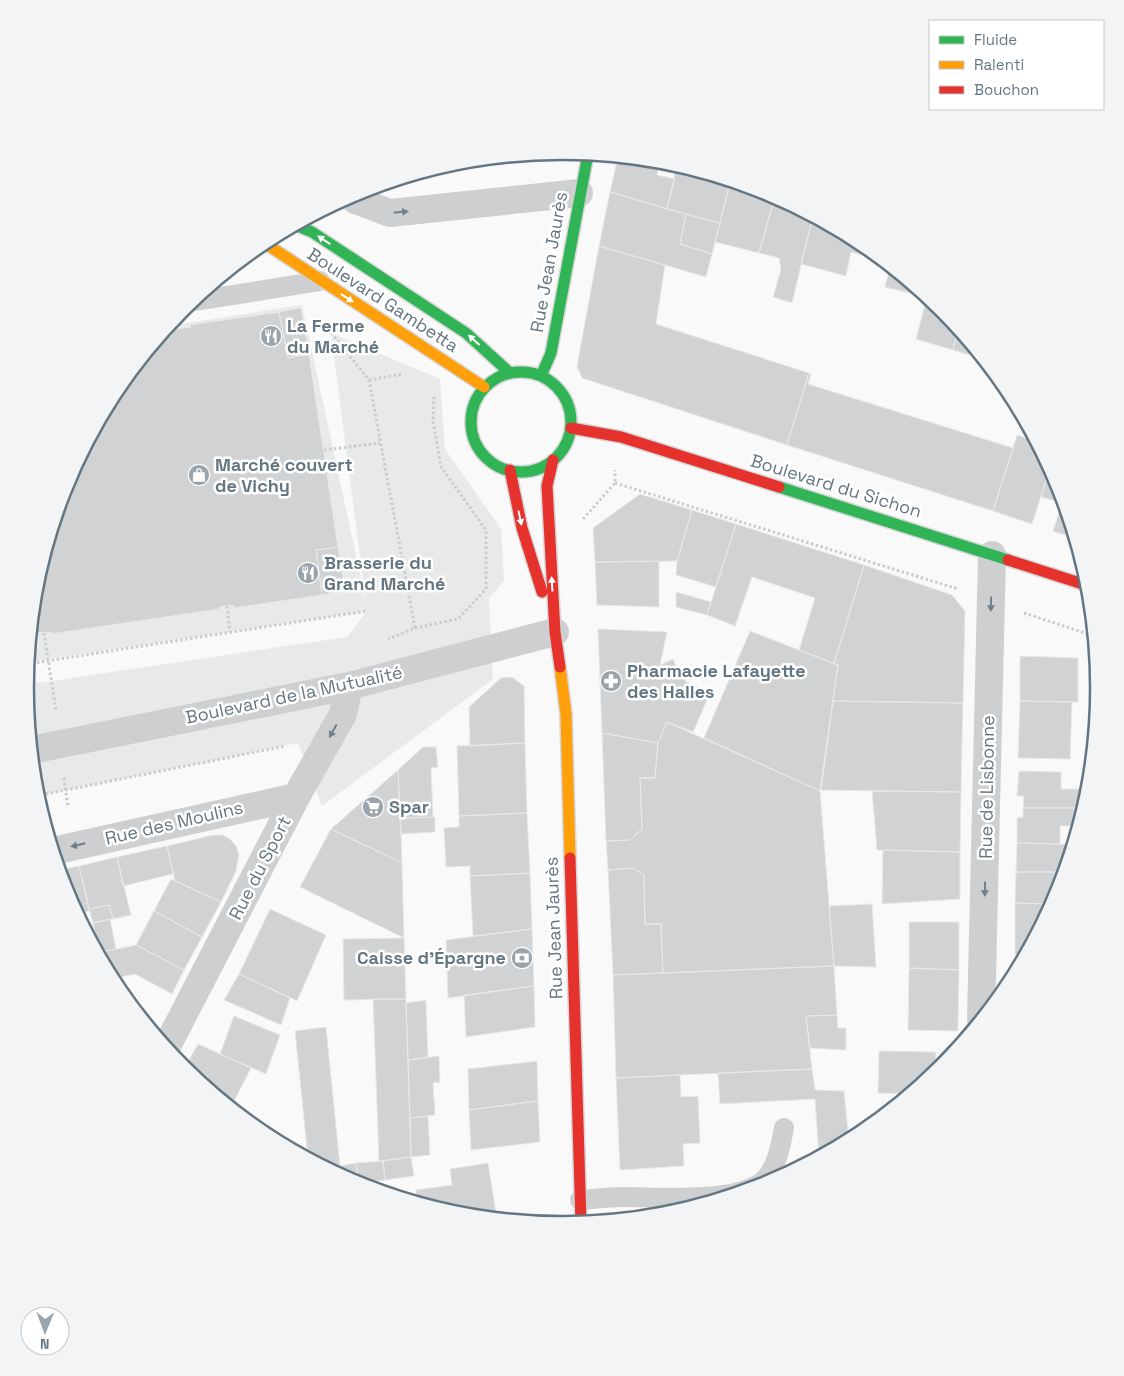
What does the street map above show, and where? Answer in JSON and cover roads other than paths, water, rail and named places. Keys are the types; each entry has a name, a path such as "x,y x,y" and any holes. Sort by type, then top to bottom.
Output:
{"street":[{"name":"Rue Jean Jaurès","path":"542,376 551,353 587,161"},
{"path":"358,201 390,213 580,192"},
{"name":"Boulevard Gambetta","path":"303,228 312,232 466,333 510,373"},
{"name":"Boulevard Gambetta","path":"271,248 484,388"},
{"path":"526,372 542,376 551,381 565,396 570,412 571,428 565,446 553,460 532,470 510,470 498,466 487,458 475,440 472,430 472,411 475,401 484,388 496,378 510,373 526,372"},
{"name":"Boulevard du Sichon","path":"571,428 621,437 1080,583"},
{"name":"Rue Jean Jaurès","path":"553,460 547,486 555,632 566,714 581,1215"},
{"name":"Rue Jean Jaurès","path":"510,470 522,528 555,632"},
{"name":"Rue de Lisbonne","path":"982,1008 992,555"},
{"name":"Boulevard de la Mutualité","path":"37,749 349,686 555,632"},
{"name":"Rue du Sport","path":"170,1041 296,797 343,714 349,686"},
{"name":"Rue des Moulins","path":"59,850 296,797"}],"lane":[{"path":"204,300 320,281"},
{"path":"768,1174 778,1154 784,1128"},
{"path":"580,1200 619,1197 705,1196"}],"place":[{"name":"La Ferme du Marché","path":"271,336"},
{"name":"Marché couvert de Vichy","path":"199,475"},
{"name":"Brasserie du Grand Marché","path":"308,573"},
{"name":"Pharmacie Lafayette des Halles","path":"611,681"},
{"name":"Spar","path":"373,807"},
{"name":"Caisse d'Épargne","path":"522,958"}]}
